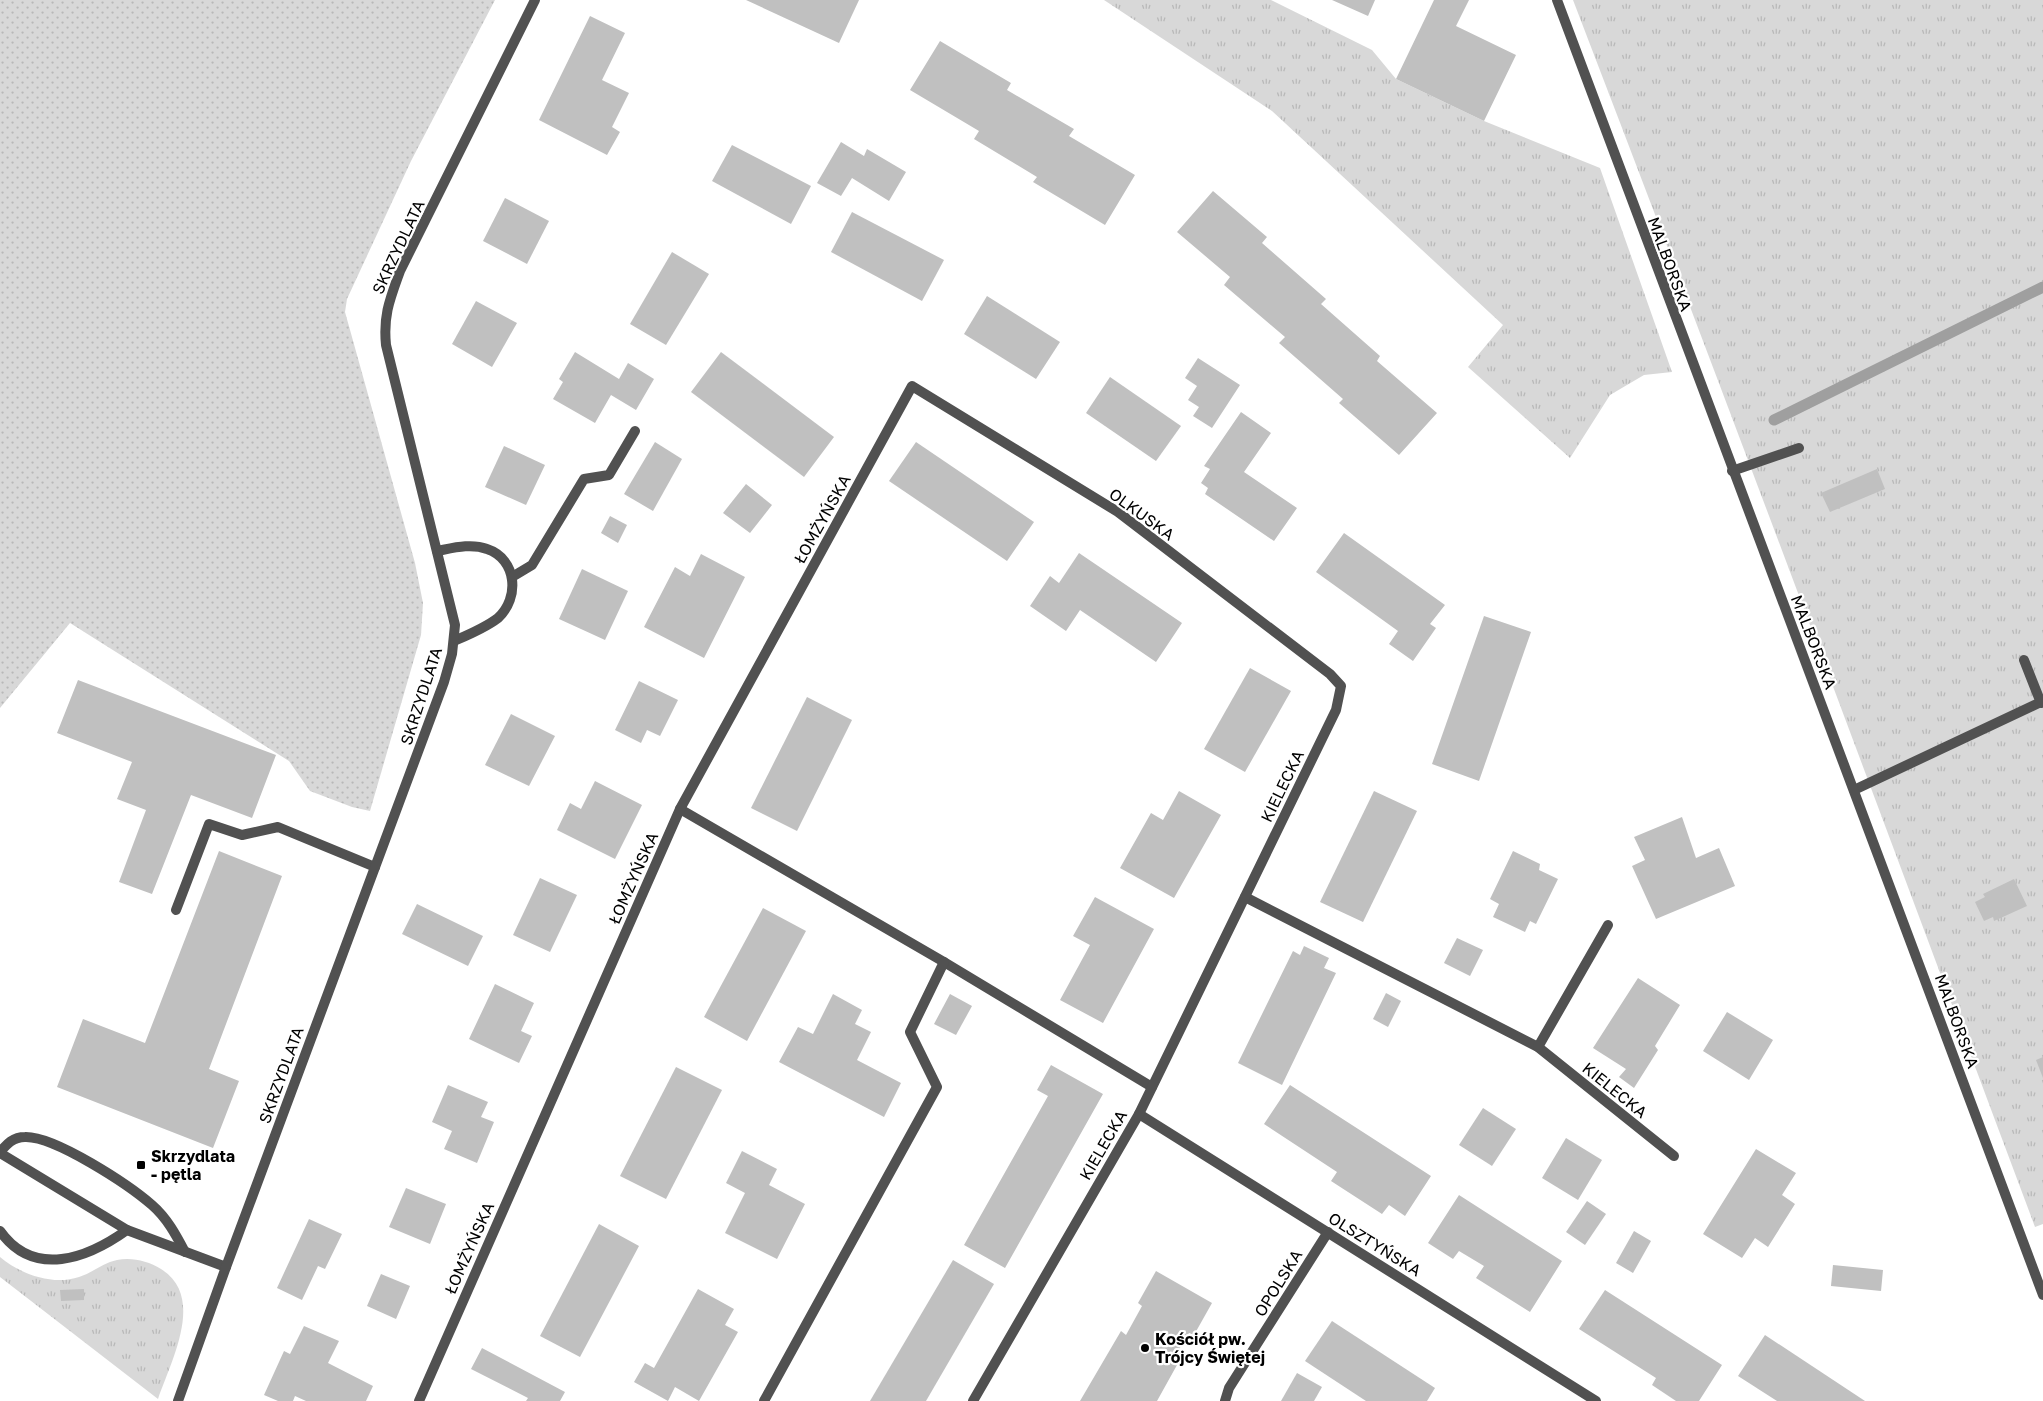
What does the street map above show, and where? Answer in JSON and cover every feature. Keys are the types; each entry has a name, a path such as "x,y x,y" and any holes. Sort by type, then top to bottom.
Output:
{"street":[{"name":"SKRZYDLATA","path":"178,1401 444,682 454,642 455,625 386,345 384,324 400,271 535,0"},
{"name":"MALBORSKA","path":"1557,0 1732,471 1854,790 2043,1296"},
{"name":"OLKUSKA","path":"912,386 1118,512 1330,674 1341,686"},
{"name":"ŁOMŻYŃSKA","path":"419,1401 680,809 912,386"},
{"path":"512,577 532,565 584,479 609,475 635,431"},
{"path":"1732,471 1799,448"},
{"path":"437,551 471,547 489,549 503,558 512,577 513,595 498,618 454,642"},
{"path":"1854,790 2042,702 2024,660"},
{"name":"KIELECKA","path":"973,1401 1152,1087 1336,710 1341,686"},
{"path":"680,809 944,962 1152,1087"},
{"path":"176,910 209,824 242,835 278,827 375,867"},
{"name":"KIELECKA","path":"1245,897 1538,1047 1674,1156"},
{"path":"1538,1047 1608,926"},
{"path":"764,1401 937,1087 910,1032 944,962"},
{"name":"OLSZTYŃSKA","path":"1138,1114 1596,1401"},
{"path":"185,1252 172,1227 153,1205 118,1180 63,1148 42,1140 23,1137 8,1143 0,1152 127,1230 185,1252 226,1267"},
{"path":"0,1231 12,1245 22,1251 44,1259 54,1260 80,1256 108,1244 127,1230"},
{"name":"OPOLSKA","path":"1225,1401 1229,1388 1328,1232"}],"green space":[{"path":"0,0 495,0 411,161 347,299 345,312 415,563 423,603 421,635 370,811 352,807 310,791 289,761 70,623 0,708"},
{"path":"1104,0 1271,0 1372,50 1396,79 1484,121 1600,168 1672,372 1644,375 1610,395 1570,458 1468,367 1503,325 1272,111"},
{"path":"1573,0 2043,0 2043,1224 2035,1227 1748,460"},
{"path":"0,1257 17,1269 37,1277 58,1280 79,1277 107,1263 123,1259 140,1260 161,1269 174,1281 181,1296 183,1312 177,1349 158,1399 0,1277"}],"building":[{"path":"746,0 859,0 839,43"},
{"path":"1332,0 1375,0 1368,16"},
{"path":"1434,0 1469,0 1456,26 1516,55 1484,121 1396,79"},
{"path":"590,16 625,33 602,80 629,93 612,127 620,132 607,155 539,120"},
{"path":"940,41 1011,83 1007,90 1074,129 1069,136 1135,175 1105,225 1033,182 1037,177 974,139 979,131 910,90"},
{"path":"841,142 864,156 867,149 906,172 889,201 852,178 841,196 817,183"},
{"path":"732,145 811,186 791,224 712,181"},
{"path":"1213,191 1267,237 1262,243 1326,299 1321,304 1380,356 1377,361 1437,413 1399,455 1339,403 1343,399 1279,343 1285,337 1224,285 1230,277 1177,232"},
{"path":"505,198 549,221 527,264 483,241"},
{"path":"852,212 944,260 922,301 831,252"},
{"path":"672,252 709,274 666,345 630,324"},
{"path":"987,296 1060,342 1036,379 964,334"},
{"path":"476,301 517,323 492,367 452,344"},
{"path":"575,352 619,379 628,363 654,379 636,410 611,395 595,423 553,399 563,382 559,379"},
{"path":"721,352 834,437 804,477 691,392"},
{"path":"1198,358 1240,385 1212,428 1193,416 1199,407 1188,400 1197,386 1185,378"},
{"path":"1110,377 1181,426 1156,461 1086,413"},
{"path":"1241,412 1271,433 1244,472 1297,508 1274,541 1205,494 1208,488 1201,483 1210,469 1204,466"},
{"path":"655,442 682,459 653,511 624,494"},
{"path":"916,442 1034,522 1007,561 889,481"},
{"path":"504,446 545,465 526,505 485,487"},
{"path":"1877,469 1885,489 1830,512 1821,493"},
{"path":"746,484 772,505 750,533 723,513"},
{"path":"610,516 627,525 618,543 601,533"},
{"path":"1344,533 1445,605 1430,624 1436,628 1413,661 1389,644 1398,631 1316,572"},
{"path":"1079,553 1182,623 1156,662 1080,610 1066,631 1030,606 1050,576 1059,583"},
{"path":"701,554 745,577 704,658 644,627 675,567 690,576"},
{"path":"582,569 628,591 605,640 559,619"},
{"path":"1484,616 1531,632 1479,781 1432,764"},
{"path":"1250,668 1291,691 1245,772 1204,749"},
{"path":"78,680 276,755 252,818 191,795 152,894 119,882 146,810 117,799 132,762 57,733"},
{"path":"639,681 678,700 660,736 647,730 641,743 615,730"},
{"path":"807,697 852,720 797,831 751,808"},
{"path":"511,714 555,736 529,786 485,765"},
{"path":"595,781 642,805 615,859 557,830 570,803 581,809"},
{"path":"1179,791 1221,815 1174,898 1120,868 1151,813 1163,820"},
{"path":"1374,791 1417,811 1363,922 1320,902"},
{"path":"1682,817 1696,858 1719,848 1735,886 1656,919 1632,866 1645,860 1634,837"},
{"path":"219,851 282,876 209,1069 239,1081 213,1148 57,1087 83,1019 145,1043"},
{"path":"1513,851 1540,864 1539,870 1558,879 1536,924 1530,921 1525,932 1493,917 1499,904 1490,899"},
{"path":"540,878 577,895 550,952 513,935"},
{"path":"2014,879 2027,906 1994,921 1993,917 1984,921 1975,902 1985,897 1983,894"},
{"path":"1095,897 1154,929 1103,1023 1060,1000 1090,945 1073,936"},
{"path":"417,904 483,936 468,966 402,934"},
{"path":"763,908 806,931 747,1041 704,1017"},
{"path":"1457,938 1483,950 1470,976 1444,963"},
{"path":"1304,946 1329,958 1324,968 1336,973 1282,1085 1238,1063 1293,951 1300,955"},
{"path":"1638,978 1680,1005 1655,1046 1658,1050 1634,1088 1619,1077 1626,1069 1593,1048"},
{"path":"495,984 534,1003 521,1031 532,1036 519,1063 469,1039"},
{"path":"1386,993 1401,1001 1388,1027 1373,1019"},
{"path":"833,994 862,1010 855,1024 871,1032 857,1060 901,1083 884,1117 779,1062 798,1027 813,1034"},
{"path":"950,994 972,1006 956,1035 934,1024"},
{"path":"1727,1012 1773,1040 1749,1080 1703,1051"},
{"path":"2043,1057 2043,1078 2036,1060"},
{"path":"1051,1065 1103,1094 1005,1268 964,1245 1048,1096 1037,1090"},
{"path":"676,1067 722,1090 666,1199 620,1176"},
{"path":"448,1085 488,1102 481,1117 494,1122 477,1163 444,1149 452,1131 432,1122"},
{"path":"1290,1085 1431,1176 1405,1216 1389,1205 1382,1214 1331,1181 1337,1172 1264,1124"},
{"path":"1483,1108 1516,1129 1492,1166 1459,1145"},
{"path":"1566,1138 1602,1160 1578,1200 1542,1178"},
{"path":"1756,1149 1796,1173 1782,1195 1795,1204 1768,1247 1755,1238 1742,1258 1703,1234"},
{"path":"742,1151 777,1169 769,1185 805,1204 777,1259 725,1233 745,1193 726,1183"},
{"path":"406,1188 446,1204 430,1244 389,1227"},
{"path":"1459,1195 1562,1261 1530,1312 1476,1278 1484,1266 1459,1251 1453,1259 1428,1243"},
{"path":"1587,1201 1606,1214 1585,1245 1566,1232"},
{"path":"309,1219 342,1234 325,1269 318,1266 302,1300 277,1288"},
{"path":"599,1224 639,1246 580,1357 540,1336"},
{"path":"1634,1231 1651,1241 1633,1273 1616,1263"},
{"path":"953,1260 994,1284 926,1401 870,1401"},
{"path":"1833,1265 1883,1270 1881,1291 1831,1286"},
{"name":"Kościół pw. Trójcy Świętej","path":"1156,1271 1212,1303 1194,1335 1189,1333 1172,1361 1177,1365 1157,1401 1080,1401 1121,1331 1126,1335 1142,1306 1138,1303"},
{"path":"381,1274 410,1286 396,1319 367,1306"},
{"path":"84,1289 84,1300 61,1301 60,1290"},
{"path":"698,1289 734,1309 725,1325 738,1332 699,1401 675,1387 668,1401 634,1382 645,1363 654,1368"},
{"path":"1605,1290 1722,1365 1699,1401 1676,1401 1652,1385 1656,1378 1579,1329"},
{"path":"1332,1321 1435,1388 1427,1401 1366,1401 1305,1361"},
{"path":"304,1326 339,1341 328,1363 373,1386 366,1401 306,1401 295,1396 293,1401 278,1401 264,1395 284,1351 290,1354"},
{"path":"1765,1335 1865,1401 1777,1401 1738,1376"},
{"path":"482,1348 565,1392 560,1401 526,1401 528,1398 471,1369"},
{"path":"1297,1373 1322,1387 1314,1401 1281,1401"}],"waterway":[{"path":"1774,420 2043,287"}],"place":[{"name":"Skrzydlata - pętla","path":"141,1165"},
{"name":"Kościół pw. Trójcy Świętej","path":"1145,1348"}]}
